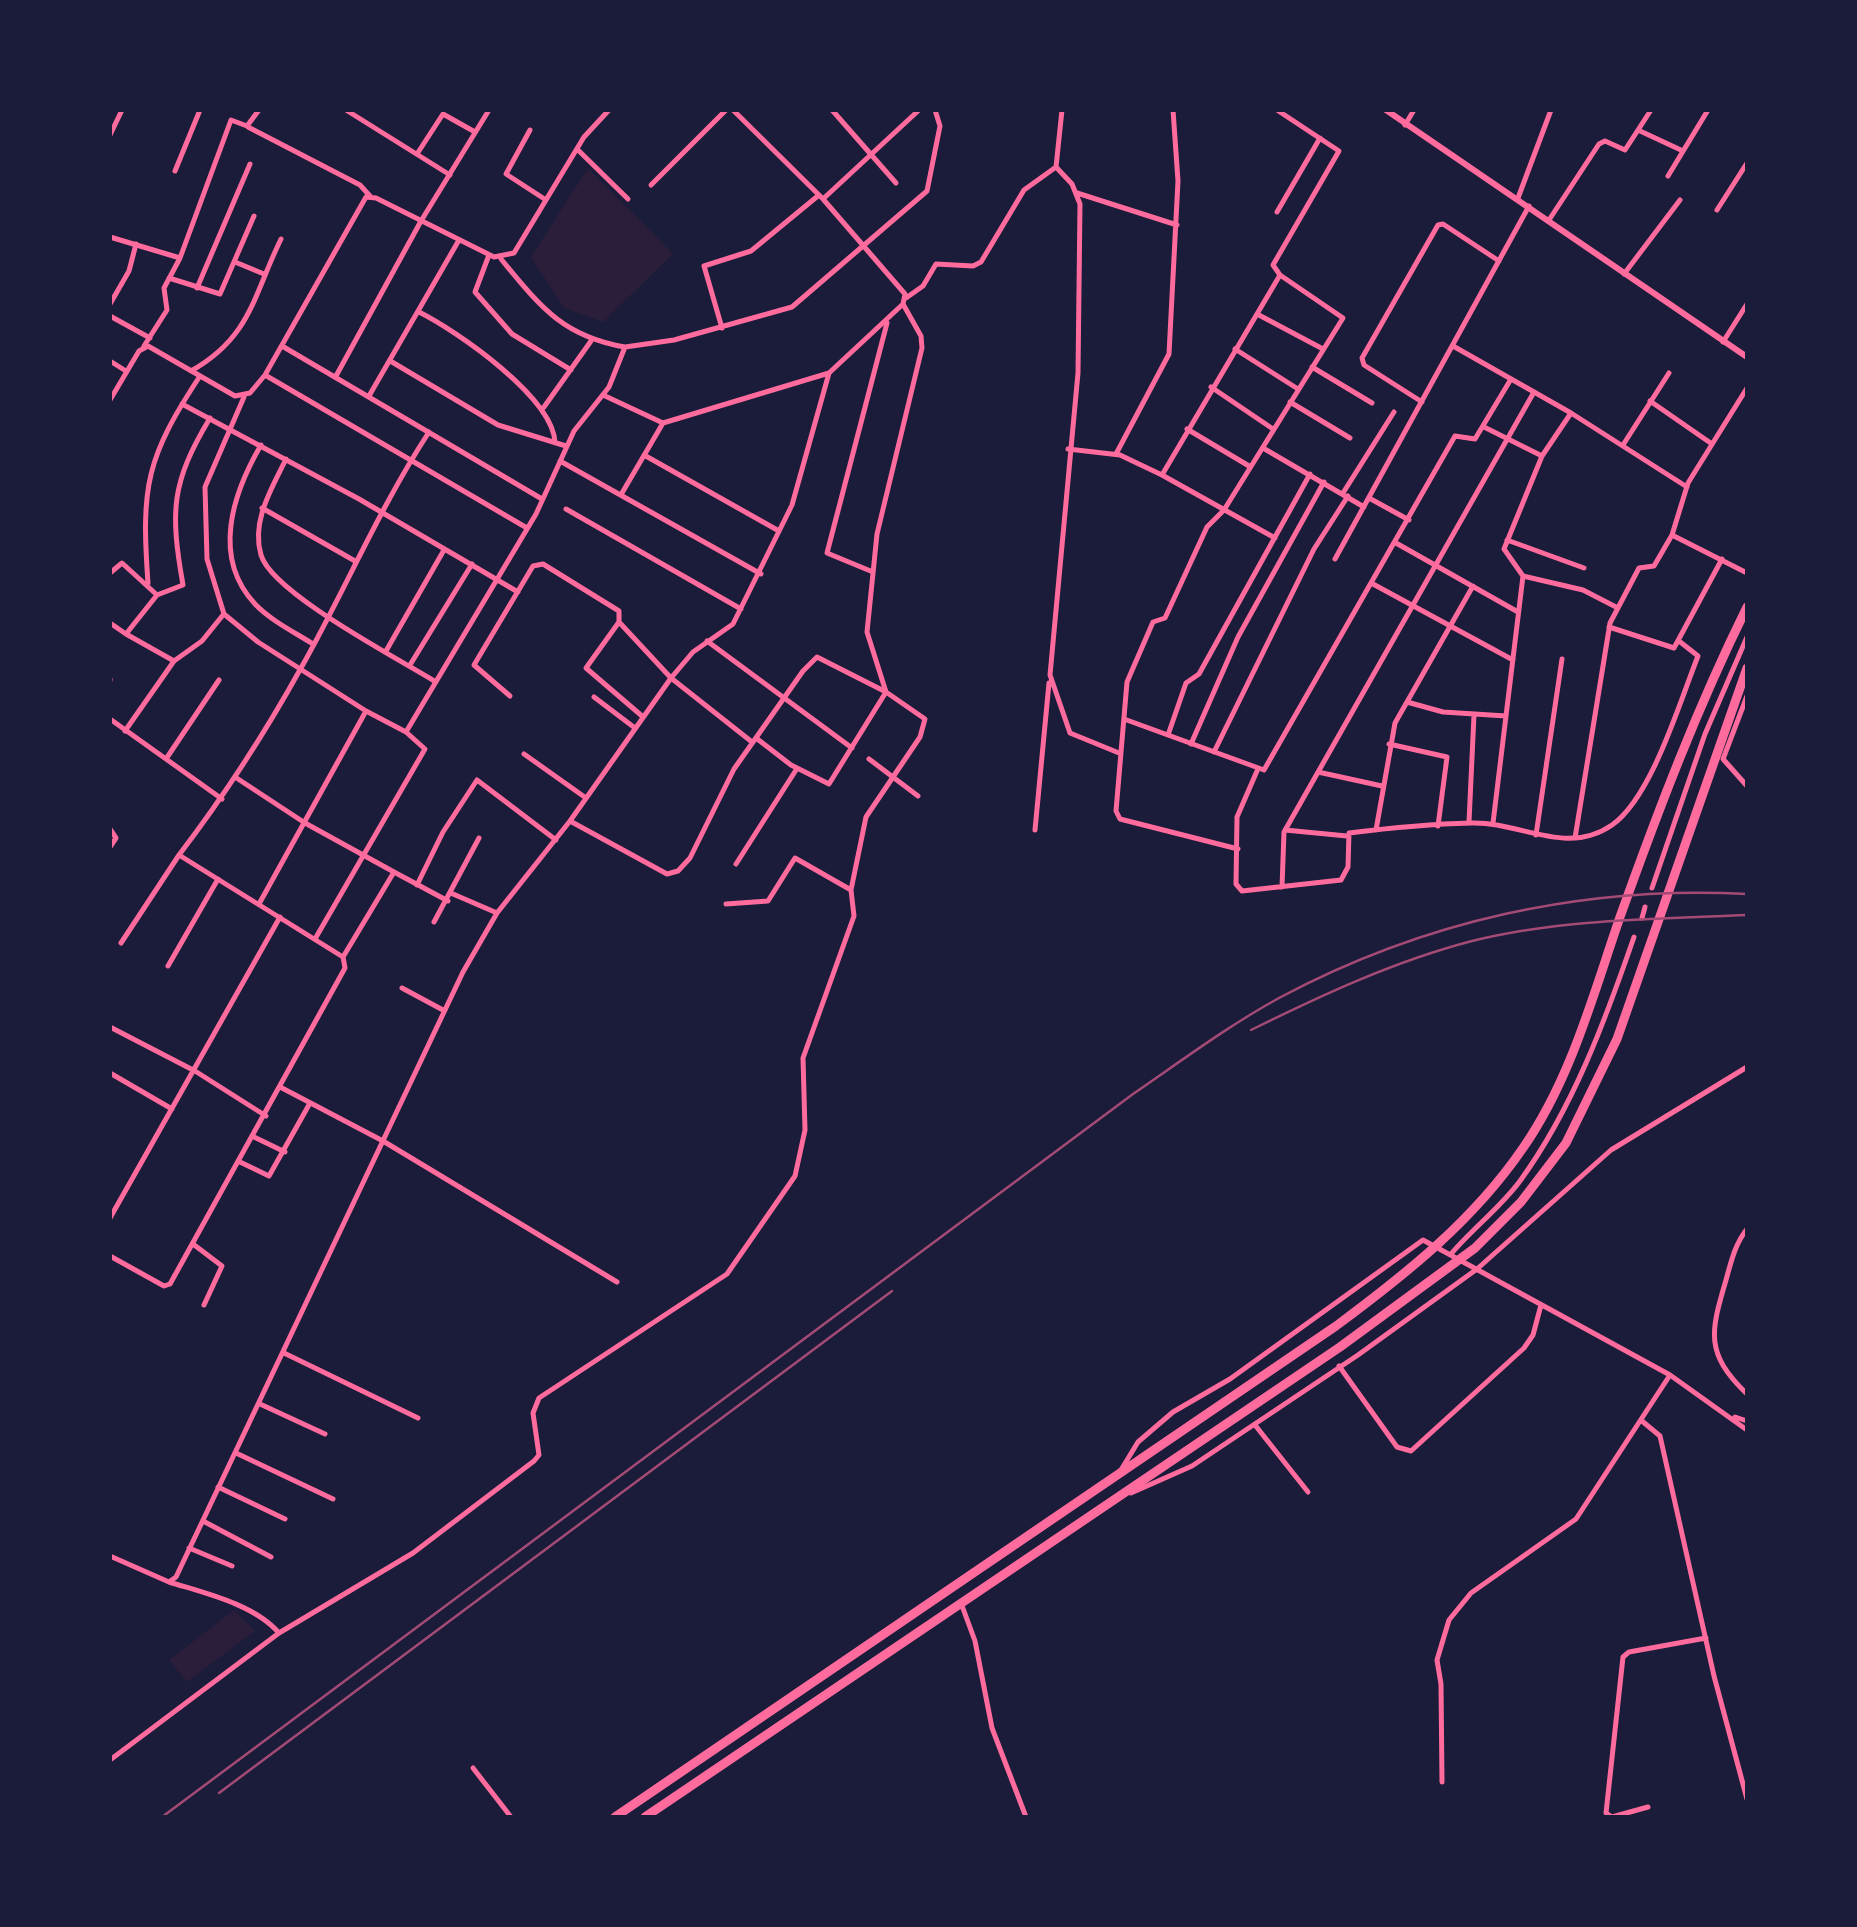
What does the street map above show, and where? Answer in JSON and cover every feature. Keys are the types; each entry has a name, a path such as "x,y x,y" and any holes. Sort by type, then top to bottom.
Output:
{"highway":[{"path":"614,1817 1407,1273 1495,1185 1545,1112 1584,1027 1679,752 1747,608"},
{"path":"645,1817 1427,1286 1476,1248 1521,1202 1584,1112 1617,1039 1747,668"}],"street":[{"path":"110,134 122,110"},
{"path":"174,171 200,110"},
{"path":"247,126 258,110"},
{"path":"346,110 450,174"},
{"path":"336,376 421,221 489,110"},
{"path":"501,258 514,253 577,149 609,110"},
{"path":"619,622 671,678 754,740 829,784 886,692 867,632 878,524 922,348 921,336 904,301 821,197 730,110 650,185"},
{"path":"832,110 896,184"},
{"path":"722,328 704,266 751,251 874,154 919,110"},
{"path":"110,400 167,310 164,291 231,120 360,184 370,196 501,258 542,309 591,341 626,348 722,328 792,306 930,186 940,126 935,110"},
{"path":"1062,110 1056,168 1077,192 1177,225"},
{"path":"1116,454 1169,354 1177,225 1173,110"},
{"path":"1238,850 1120,818 1116,811 1119,754 1128,678 1153,622 1165,618 1207,528 1224,510 1343,316 1280,275 1273,266 1339,151 1277,110"},
{"path":"1386,110 1747,357"},
{"path":"1405,125 1414,110"},
{"path":"1518,198 1552,110"},
{"path":"1549,220 1599,144 1605,141 1624,151 1650,110"},
{"path":"1668,176 1708,110"},
{"path":"417,154 443,114 475,132"},
{"path":"530,130 506,174 546,200"},
{"path":"1638,130 1684,151"},
{"path":"1277,212 1320,138"},
{"path":"577,149 628,199"},
{"path":"1717,210 1747,163"},
{"path":"197,288 250,164"},
{"path":"603,395 663,423 829,373 923,286 936,264 973,266 981,262 1024,190 1056,168"},
{"path":"1035,830 1078,373 1077,192"},
{"path":"315,939 424,749 406,732 301,669 224,614 206,559 203,525 207,481 233,430 244,396 265,374 362,201 370,196"},
{"path":"1624,274 1680,200"},
{"path":"1335,560 1529,206"},
{"path":"169,278 220,294 254,216"},
{"path":"1422,402 1364,365 1362,358 1438,225 1443,224 1499,262"},
{"path":"110,237 180,258"},
{"path":"191,371 215,356 242,330 281,239"},
{"path":"369,396 459,240"},
{"path":"110,304 129,271 136,244"},
{"path":"489,254 475,292 512,334 571,370"},
{"path":"234,262 264,274"},
{"path":"1162,475 1280,275"},
{"path":"1723,342 1747,304"},
{"path":"419,312 456,330 544,408 555,431 555,443"},
{"path":"1257,314 1323,349"},
{"path":"110,316 150,338"},
{"path":"873,572 827,553 888,320"},
{"path":"544,408 591,341"},
{"path":"144,346 244,396"},
{"path":"282,346 542,500"},
{"path":"1453,346 1572,413 1687,487"},
{"path":"406,732 498,579 542,500 566,446 603,395 626,348"},
{"path":"1235,349 1298,389"},
{"path":"110,361 126,371"},
{"path":"392,362 498,425 566,446"},
{"path":"1312,367 1372,403"},
{"path":"169,1582 260,1404 445,1010 497,913 556,840 671,678 708,640 729,629 742,610 792,505 829,373"},
{"path":"1623,445 1669,373"},
{"path":"265,374 527,528"},
{"path":"148,583 143,511 150,470 200,376"},
{"path":"1123,719 1256,770 1266,768 1455,436 1473,440 1511,379"},
{"path":"1211,387 1274,429"},
{"path":"1575,838 1609,627 1640,568 1653,567 1672,535 1687,487 1747,388"},
{"path":"1282,886 1285,830 1534,392"},
{"path":"1650,401 1712,444"},
{"path":"1290,402 1350,438"},
{"path":"182,404 382,512 518,592"},
{"path":"1214,752 1314,549 1394,412"},
{"path":"1493,823 1523,576 1520,566 1504,551 1542,456 1572,413"},
{"path":"126,634 157,595 182,585 173,534 177,499 186,457 210,418"},
{"path":"622,494 663,423"},
{"path":"1484,427 1542,456"},
{"path":"1187,429 1250,467"},
{"path":"121,944 179,855 222,799 301,669 355,561 429,432"},
{"path":"261,445 244,475 230,516 230,548 237,578 257,606 314,644"},
{"path":"1262,448 1364,507"},
{"path":"1068,449 1116,454 1275,538"},
{"path":"644,455 779,531"},
{"path":"286,459 262,508 260,547 265,563 284,586 436,682"},
{"path":"560,461 761,574"},
{"path":"1168,735 1186,683 1199,674 1310,474"},
{"path":"1191,744 1238,638 1324,482"},
{"path":"1369,498 1409,520"},
{"path":"262,508 355,561"},
{"path":"566,510 742,610"},
{"path":"1672,535 1747,573"},
{"path":"1507,540 1584,568"},
{"path":"1396,543 1518,612"},
{"path":"386,651 445,548"},
{"path":"1609,627 1672,648 1722,560"},
{"path":"110,572 122,563 157,595"},
{"path":"410,666 472,564"},
{"path":"510,696 474,665 533,566 543,564 619,612 619,622 586,668 643,717"},
{"path":"1523,576 1583,590 1618,608"},
{"path":"1373,584 1513,660"},
{"path":"1376,830 1389,744 1406,702 1473,586"},
{"path":"125,730 174,660 202,641 224,614"},
{"path":"110,623 174,660"},
{"path":"1652,888 1705,734 1747,638"},
{"path":"708,640 852,748"},
{"path":"1285,830 1346,836 1470,822 1575,838 1614,824 1646,779 1698,656 1679,641"},
{"path":"110,1760 278,1633 413,1554 534,1461 539,1455 533,1412 538,1398 727,1274 745,1255 788,1190 802,1152 803,1058 854,916 851,890 863,824 926,721 886,692 818,657 754,740 690,858 674,873 656,868 570,821"},
{"path":"1536,835 1562,659"},
{"path":"1050,675 1068,730 1119,754"},
{"path":"166,760 219,680"},
{"path":"1747,696 1723,760 1747,786"},
{"path":"594,698 636,728"},
{"path":"1406,702 1474,715 1506,716"},
{"path":"260,904 366,711"},
{"path":"1470,822 1474,715"},
{"path":"110,720 222,799"},
{"path":"1389,744 1448,757 1438,826"},
{"path":"524,754 586,798"},
{"path":"868,759 918,796"},
{"path":"736,864 796,768"},
{"path":"1256,770 1238,811 1239,890 1342,880 1348,867 1346,836"},
{"path":"1318,772 1382,786"},
{"path":"235,777 305,823 448,901"},
{"path":"417,884 442,832 477,780 556,840"},
{"path":"110,829 116,838 110,846"},
{"path":"434,922 453,894 480,838"},
{"path":"179,855 343,956"},
{"path":"726,904 766,901 795,858 851,890"},
{"path":"110,1256 166,1286 282,1088 345,968 343,956 394,872"},
{"path":"168,966 218,879"},
{"path":"453,894 497,913"},
{"path":"1642,918 1645,907"},
{"path":"110,1218 280,917"},
{"path":"1450,1254 1519,1183 1547,1138 1607,1015 1634,936"},
{"path":"402,988 445,1010"},
{"path":"110,1027 195,1071 266,1116"},
{"path":"1118,1496 1148,1488 1192,1466 1254,1425 1477,1270 1611,1150 1747,1068"},
{"path":"110,1088 114,1075 172,1109"},
{"path":"282,1088 382,1141 616,1282"},
{"path":"240,1162 268,1177 310,1103"},
{"path":"254,1138 285,1152"},
{"path":"110,1195 121,1200"},
{"path":"1747,1229 1734,1252 1712,1328 1721,1362 1747,1394"},
{"path":"1116,1476 1138,1442 1172,1412 1230,1379 1367,1285 1417,1242 1426,1241 1670,1375 1747,1430"},
{"path":"193,1244 222,1266 204,1305"},
{"path":"1338,1366 1396,1447 1411,1452 1524,1348 1536,1328 1541,1304"},
{"path":"284,1352 418,1418"},
{"path":"1442,1782 1442,1684 1436,1660 1449,1620 1471,1593 1576,1519 1670,1375"},
{"path":"260,1404 325,1434"},
{"path":"1732,1416 1747,1421"},
{"path":"1642,1420 1660,1436 1747,1798"},
{"path":"1254,1425 1308,1492"},
{"path":"236,1453 333,1498"},
{"path":"218,1487 285,1519"},
{"path":"202,1520 271,1557"},
{"path":"189,1548 232,1566"},
{"path":"110,1556 216,1597 270,1622 278,1633"},
{"path":"961,1603 974,1641 992,1728 1026,1817"},
{"path":"1648,1807 1612,1817 1606,1813 1624,1657 1629,1652 1706,1638"},
{"path":"473,1768 511,1817"}],"shaded area":[{"path":"588,168 673,254 603,322 564,308 531,257"},
{"path":"234,1610 255,1631 187,1682 169,1660"}],"railway":[{"path":"162,1817 1133,1094 1260,1009 1390,948 1506,914 1625,896 1747,894"},
{"path":"1251,1030 1359,980 1472,941 1574,924 1747,915"},
{"path":"219,1793 892,1291"}]}
